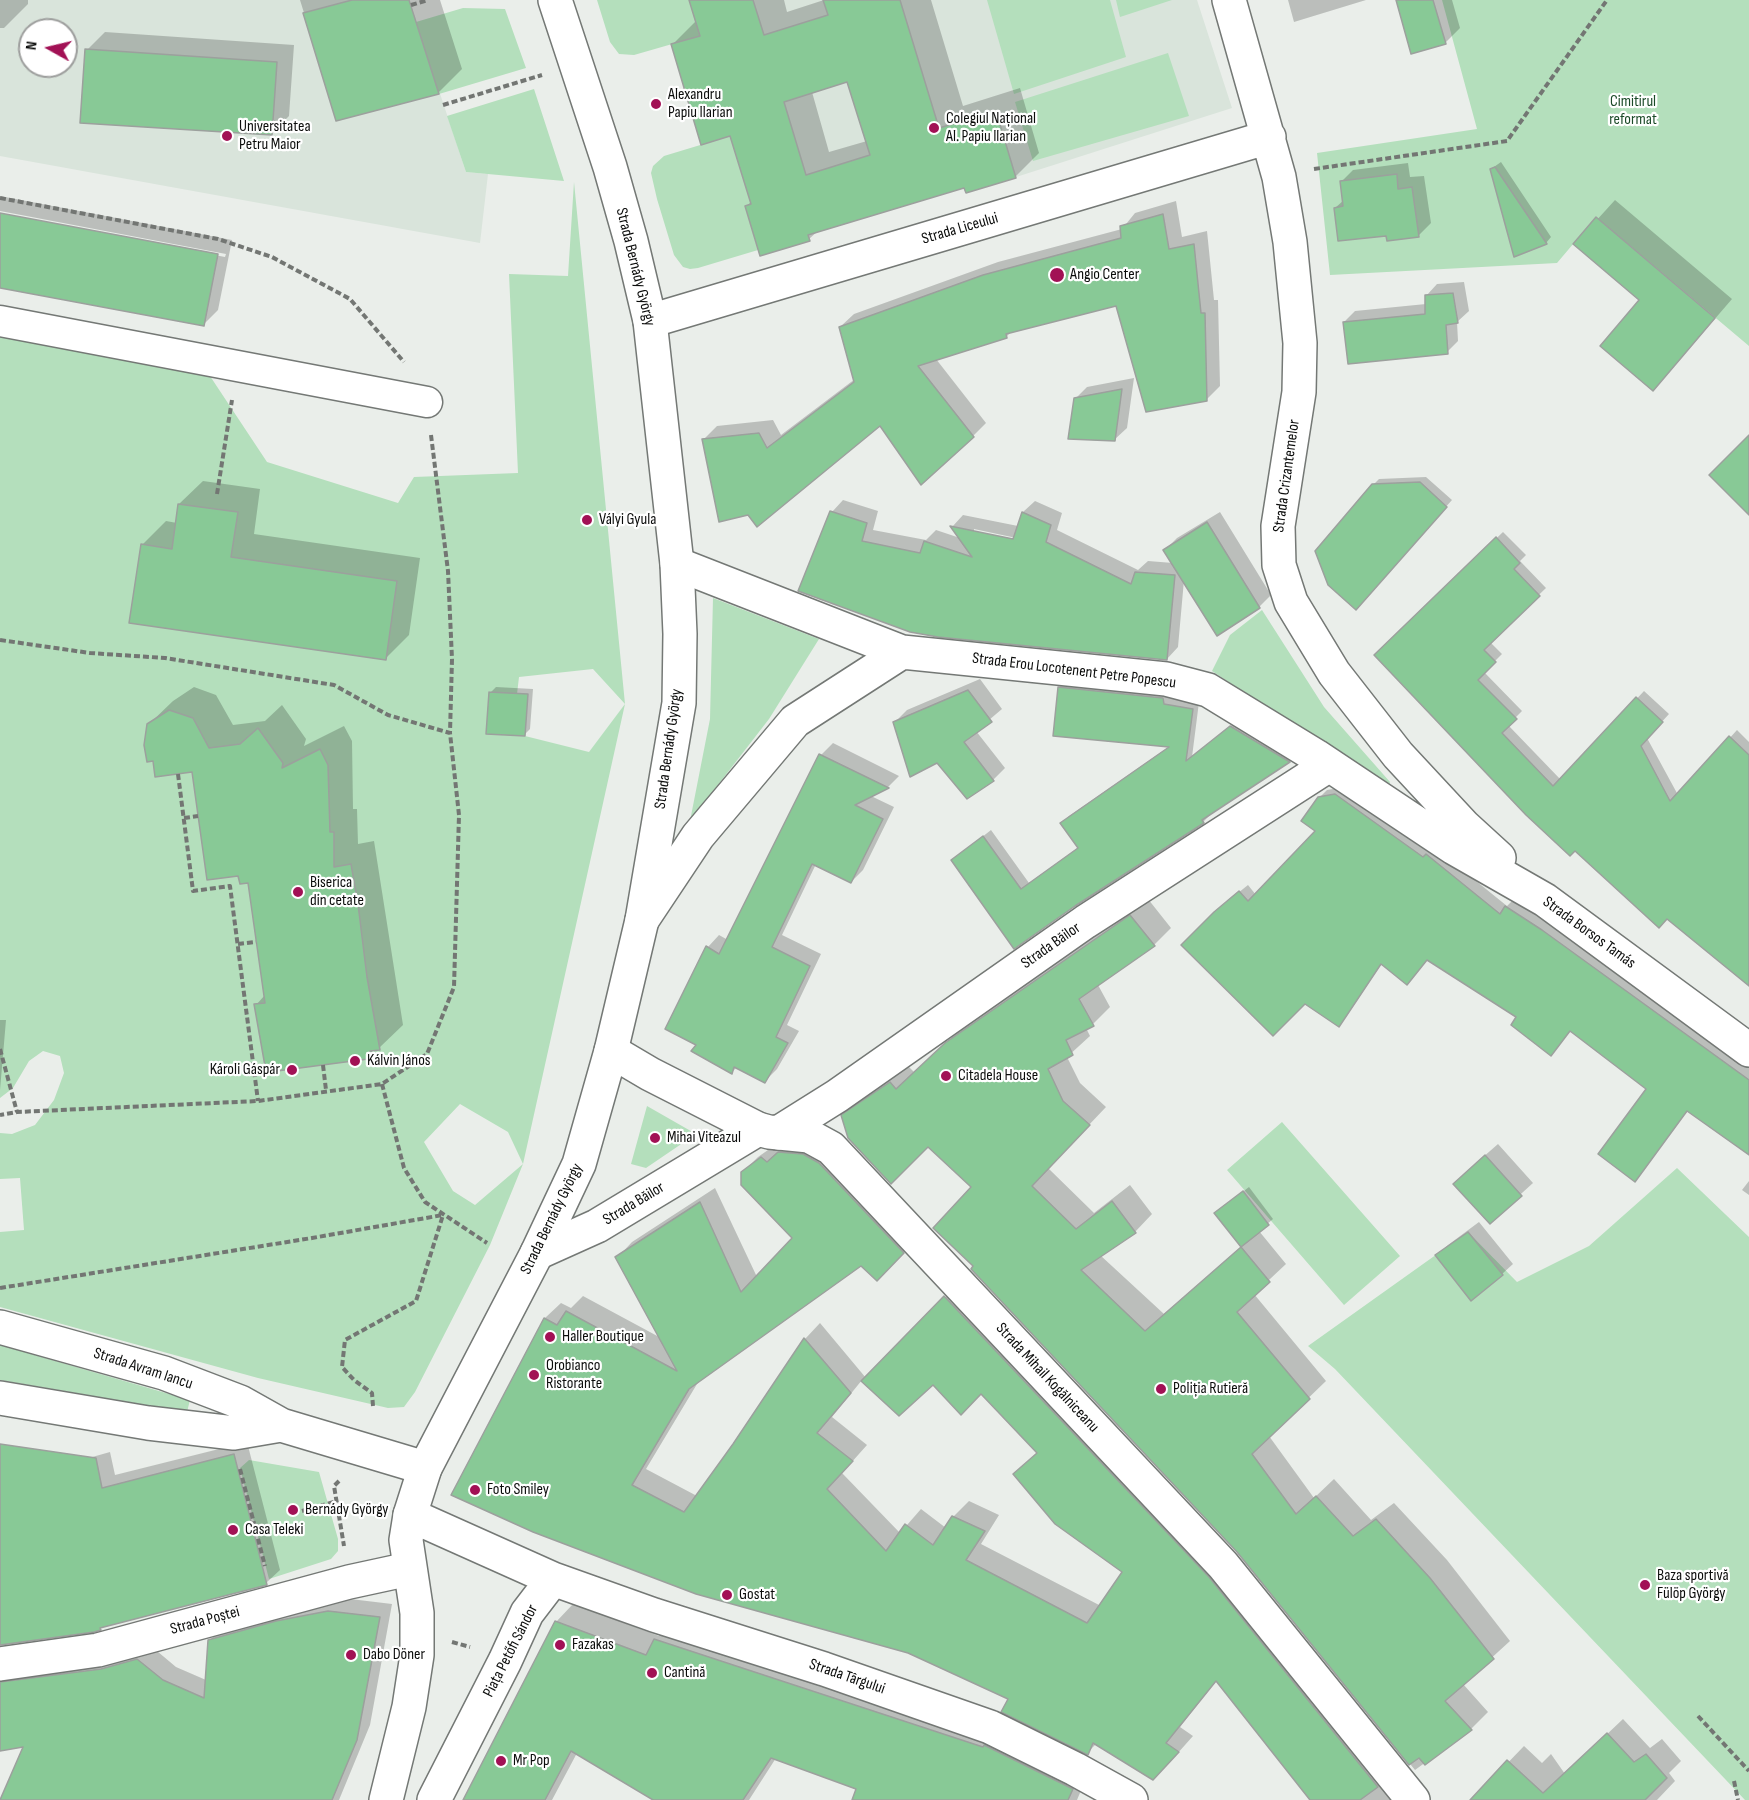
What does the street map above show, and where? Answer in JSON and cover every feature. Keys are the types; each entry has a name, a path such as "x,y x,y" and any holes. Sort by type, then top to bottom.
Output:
{"street":[{"name":"Strada Bernády György","path":"425,1468 537,1253 579,1164 611,1051 642,920 679,703 680,634 677,564 650,321 610,166 555,0"},
{"name":"Strada Crizantemelor","path":"1229,0 1269,137 1279,177 1290,242 1300,343 1299,392 1278,526 1279,565 1291,602 1334,673 1398,755 1464,826 1545,900"},
{"name":"Strada Liceului","path":"650,321 1269,137"},
{"path":"0,321 427,402"},
{"name":"Strada Erou Locotenent Petre Popescu","path":"677,564 902,652 1166,679 1208,690 1329,765 1421,826"},
{"path":"642,920 698,836 795,721 902,652"},
{"name":"Strada Băilor","path":"537,1253 597,1226 768,1131 837,1096 1085,922 1329,765"},
{"name":"Strada Borsos Tamás","path":"1421,826 1454,848 1545,900 1749,1050"},
{"name":"Strada Mihail Kogălniceanu","path":"611,1051 650,1074 768,1131 809,1136 831,1148 1223,1565 1413,1800"},
{"name":"Strada Avram Iancu","path":"0,1327 164,1372 240,1402 281,1425 425,1468"},
{"name":"Strada Avram Iancu","path":"0,1398 148,1423 234,1433 281,1425"},
{"path":"386,1800 409,1707 417,1655 417,1613 406,1540 410,1515 425,1468"},
{"path":"410,1515 553,1578"},
{"name":"Strada Poștei","path":"0,1664 98,1650 349,1582 409,1569"},
{"name":"Piața Petőfi Sándor","path":"434,1800 505,1662 527,1613 553,1578"},
{"name":"Strada Târgului","path":"553,1578 654,1615 824,1669 990,1727 1131,1800"}],"path":[{"path":"411,5 428,0"},
{"path":"1311,170 1507,141 1607,0"},
{"path":"443,105 551,73"},
{"path":"0,198 218,239 272,257 350,299 402,358 427,402 448,571 452,660 450,733 459,814 454,987 427,1054 382,1084 258,1101 17,1112 0,1115"},
{"path":"217,494 237,366"},
{"path":"0,640 90,653 165,658 334,685 388,715 450,733"},
{"path":"178,774 193,891 230,886 258,1101"},
{"path":"184,818 198,816"},
{"path":"238,944 256,942"},
{"path":"0,1049 17,1112"},
{"path":"323,1065 326,1090"},
{"path":"382,1084 404,1168 425,1202 487,1243"},
{"path":"0,1288 444,1215"},
{"path":"373,1406 372,1393 354,1380 342,1367 345,1340 416,1301 444,1215"},
{"path":"238,1461 266,1568"},
{"path":"341,1479 334,1486 345,1555"},
{"path":"302,1512 337,1501"},
{"path":"1698,1716 1749,1772"},
{"path":"1734,1781 1738,1800"}],"shaded area":[{"name":"Universitatea Petru Maior","path":"0,0 409,0 466,172 488,174 480,243 0,156"},
{"name":"Colegiul Național Al. Papiu Ilarian","path":"689,0 1197,0 1232,108 966,193 964,188 809,235 810,241 760,256 745,206 750,204 730,137 701,145 671,44 700,35"}],"green space":[{"path":"597,0 689,0 700,36 634,55 619,54 610,42"},
{"path":"987,0 1110,0 1126,57 1014,94"},
{"path":"1116,0 1172,0 1120,17"},
{"name":"Cimitirul reformat","path":"1442,0 1749,0 1749,346 1596,217 1557,263 1330,275 1317,153 1477,129"},
{"path":"463,8 505,9 526,68 439,94 416,22"},
{"path":"1168,53 1189,116 1033,161 1015,102"},
{"path":"534,89 564,181 466,172 447,116"},
{"path":"730,136 751,204 745,206 758,250 698,268 683,267 674,255 657,199 651,173 653,166 664,156"},
{"path":"574,182 625,704 523,1164 490,1245 415,1392 404,1407 388,1408 258,1378 0,1307 0,1232 24,1230 20,1178 0,1179 0,1133 12,1134 35,1125 54,1100 64,1073 60,1056 43,1051 29,1061 13,1088 0,1098 0,335 208,373 267,462 398,503 414,477 518,473 509,274 568,276","holes":["593,669 625,704 589,752 525,736 486,734 489,692 517,694 519,677","460,1104 508,1132 523,1164 475,1205 453,1191 424,1142"]},
{"path":"713,598 819,639 769,719 690,821 710,719"},
{"path":"1262,610 1324,707 1390,782 1388,787 1212,671 1230,635"},
{"path":"647,1106 696,1134 646,1168 631,1164"},
{"path":"1282,1122 1400,1256 1344,1305 1227,1170"},
{"name":"Baza sportivă Fülöp György","path":"1677,1168 1749,1237 1749,1800 1745,1800 1335,1369 1308,1346 1468,1232 1517,1282 1589,1246"},
{"path":"0,1345 190,1400 187,1412 0,1380"},
{"path":"249,1460 319,1472 338,1539 338,1551 331,1559 269,1579 240,1468"}],"building":[{"path":"352,0 409,0 439,94 336,121 303,13"},
{"path":"689,0 753,0 764,35 828,15 823,0 900,0 939,128 996,111 1016,178 966,193 964,188 808,235 810,241 760,256 745,206 751,204 730,136 701,145 671,44 700,36","holes":["847,82 870,155 806,175 784,102"]},
{"path":"1396,0 1433,0 1446,44 1411,54"},
{"path":"85,49 277,62 272,135 80,123"},
{"path":"1495,167 1547,244 1514,257 1490,169"},
{"path":"1397,174 1398,189 1412,187 1419,237 1387,241 1386,236 1338,241 1334,208 1343,206 1340,181"},
{"path":"0,213 218,254 204,326 0,288"},
{"path":"1163,214 1169,249 1194,244 1201,313 1205,313 1207,401 1146,412 1116,306 1006,334 1007,338 918,366 974,437 921,485 880,426 757,527 748,515 719,522 702,439 759,433 767,448 854,382 839,327 983,275 1121,238 1120,226"},
{"path":"1596,217 1715,318 1653,391 1600,346 1639,300 1573,244"},
{"path":"1453,293 1458,323 1446,325 1448,354 1348,364 1343,322 1425,314 1425,295"},
{"path":"1122,389 1115,441 1068,439 1074,398"},
{"path":"1749,435 1749,515 1709,475"},
{"path":"1420,482 1447,507 1356,610 1328,585 1315,551 1372,484"},
{"path":"178,504 238,512 231,557 397,581 386,660 129,623 141,544 172,549"},
{"path":"830,511 867,523 862,541 920,553 924,541 972,557 950,526 1013,539 1022,512 1051,525 1046,542 1131,584 1135,572 1175,575 1167,660 938,637 910,632 798,591"},
{"path":"1207,522 1260,608 1217,636 1163,550"},
{"path":"1496,537 1520,563 1514,569 1540,596 1484,650 1496,662 1478,680 1517,719 1502,733 1553,786 1636,697 1663,722 1641,746 1670,801 1729,736 1749,755 1749,986 1667,919 1659,928 1575,851 1570,856 1526,815 1374,655"},
{"path":"1058,687 1163,698 1164,704 1193,709 1186,761 1230,726 1290,762 1202,820 1204,823 1075,906 1014,949 951,860 983,836 1021,889 1078,848 1060,823 1169,747 1053,736"},
{"path":"968,690 992,722 964,742 994,781 967,799 937,763 910,777 893,722"},
{"path":"489,692 528,694 525,736 486,734"},
{"name":"Biserica din cetate","path":"169,710 193,718 209,748 240,744 258,728 283,763 282,768 320,749 328,765 330,832 334,832 334,867 351,864 358,904 367,977 380,1050 370,1051 367,1055 368,1059 277,1071 274,1065 265,1066 254,1004 265,1003 248,883 240,884 238,876 207,880 192,772 155,777 153,761 147,762 144,745 147,724"},
{"path":"819,754 889,788 855,805 883,819 851,883 812,864 772,947 810,966 776,1037 788,1043 765,1083 734,1067 732,1074 691,1051 696,1045 665,1029 706,946 719,954"},
{"path":"1335,794 1423,857 1426,854 1500,914 1505,906 1542,930 1749,1080 1749,1155 1687,1111 1635,1182 1598,1154 1646,1089 1570,1031 1551,1056 1511,1025 1516,1017 1427,960 1407,985 1381,964 1339,1027 1305,1004 1273,1036 1181,945 1239,891 1248,901 1315,831 1301,821 1318,797"},
{"path":"1130,915 1155,946 1079,999 1094,1026 1066,1040 1073,1055 1048,1069 1063,1101 1090,1125 1032,1186 1076,1229 1112,1201 1136,1233 1081,1270 1145,1331 1241,1247 1270,1282 1237,1312 1310,1399 1252,1454 1296,1514 1316,1496 1353,1536 1376,1519 1430,1578 1494,1659 1445,1701 1472,1730 1425,1765 1419,1758 1409,1765 1237,1552 971,1269 973,1266 933,1228 971,1187 928,1147 891,1184 848,1138 841,1115 890,1082 896,1089 945,1043"},
{"path":"778,1152 803,1154 819,1163 904,1253 877,1281 861,1266 689,1389 632,1485 684,1512 804,1338 851,1393 817,1433 853,1461 827,1489 886,1551 905,1524 933,1545 952,1516 985,1531 966,1560 1087,1623 1122,1572 1055,1524 1013,1474 1037,1453 981,1394 961,1415 933,1385 899,1416 861,1381 944,1296 1209,1577 1378,1787 1360,1800 1310,1800 1216,1681 1166,1743 1179,1752 1153,1780 1093,1743 1088,1755 1001,1712 1008,1699 908,1653 696,1594 533,1532 451,1495 544,1318 557,1325 566,1311 677,1371 615,1257 700,1202 741,1292 792,1238 741,1185 741,1172 761,1157 767,1162"},
{"path":"1485,1155 1522,1196 1490,1224 1453,1184"},
{"path":"1243,1191 1269,1225 1241,1247 1214,1213"},
{"path":"1468,1232 1503,1275 1471,1301 1435,1255"},
{"path":"0,1444 96,1458 102,1488 234,1454 267,1585 100,1628 101,1630 94,1632 0,1645"},
{"path":"328,1611 380,1617 357,1740 332,1800 0,1800 23,1747 0,1751 0,1682 101,1669 137,1659 163,1680 204,1698 208,1640 276,1621"},
{"path":"555,1621 646,1655 654,1639 983,1747 984,1745 1073,1789 1068,1800 852,1800 856,1789 771,1758 743,1800 653,1800 571,1751 545,1800 463,1800"},
{"path":"1607,1733 1634,1762 1646,1754 1667,1778 1645,1800 1470,1800 1507,1760 1543,1793"}],"place":[{"name":"Alexandru Papiu Ilarian","path":"656,104"},
{"name":"Colegiul Național Al. Papiu Ilarian","path":"934,128"},
{"name":"Universitatea Petru Maior","path":"227,136"},
{"name":"Angio Center","path":"1057,275"},
{"name":"Vályi Gyula","path":"587,520"},
{"name":"Biserica din cetate","path":"298,892"},
{"name":"Kálvin János","path":"355,1061"},
{"name":"Károli Gáspár","path":"292,1070"},
{"name":"Citadela House","path":"946,1076"},
{"name":"Mihai Viteazul","path":"655,1138"},
{"name":"Haller Boutique","path":"550,1337"},
{"name":"Orobianco Ristorante","path":"534,1375"},
{"name":"Poliția Rutieră","path":"1161,1389"},
{"name":"Foto Smiley","path":"475,1490"},
{"name":"Bernády György","path":"293,1510"},
{"name":"Casa Teleki","path":"233,1530"},
{"name":"Baza sportivă Fülöp György","path":"1645,1585"},
{"name":"Gostat","path":"727,1595"},
{"name":"Fazakas","path":"560,1645"},
{"name":"Dabo Döner","path":"351,1655"},
{"name":"Cantină","path":"652,1673"},
{"name":"Mr Pop","path":"501,1761"}]}
